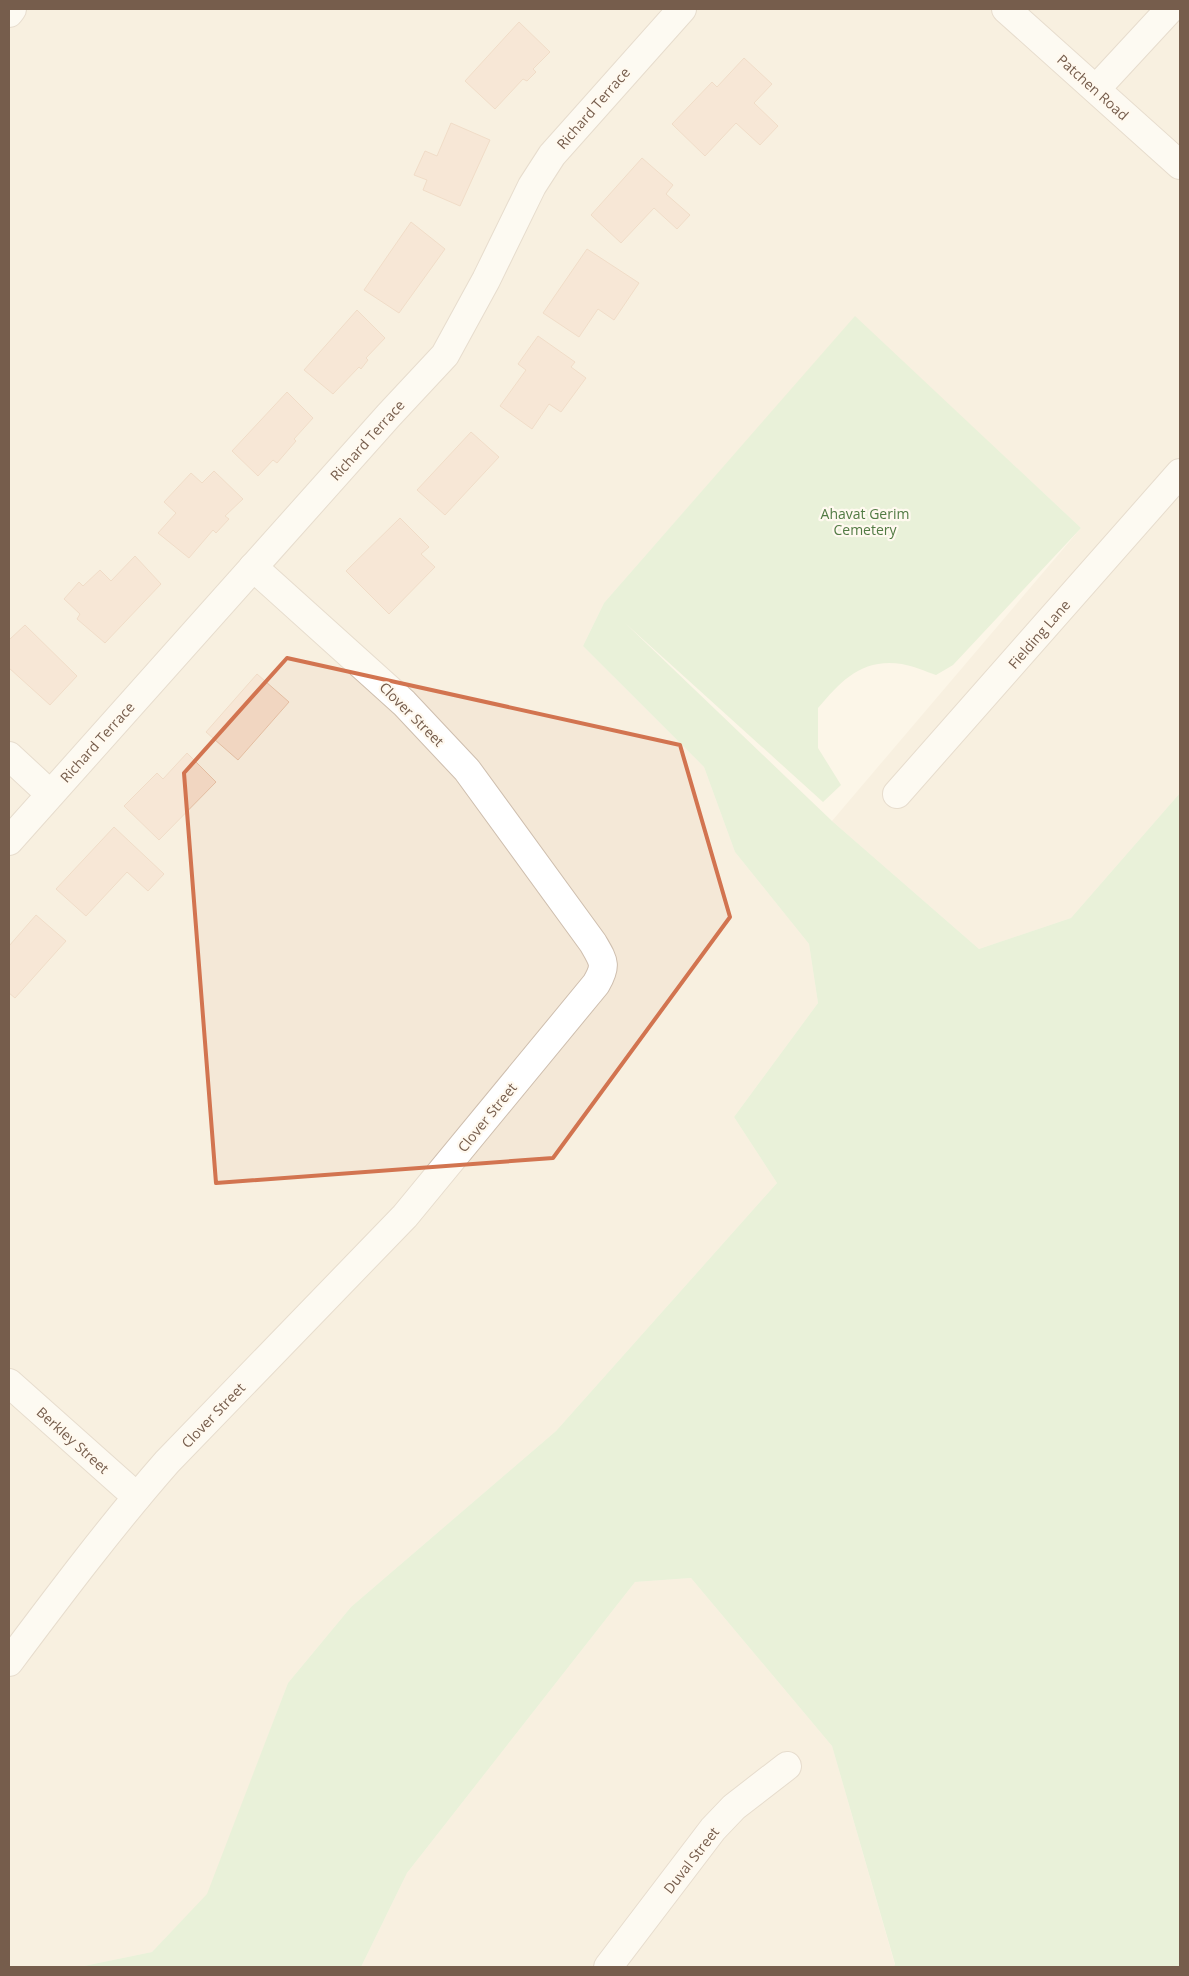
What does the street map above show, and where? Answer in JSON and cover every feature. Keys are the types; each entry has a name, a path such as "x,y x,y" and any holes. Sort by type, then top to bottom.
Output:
{"street":[{"path":"9,13 12,9"},
{"name":"Richard Terrace","path":"9,841 389,415 445,355 486,280 532,186 552,155 682,9"},
{"name":"Patchen Road","path":"1006,9 1180,164"},
{"path":"1096,89 1170,9"},
{"name":"Fielding Lane","path":"897,794 1180,474"},
{"name":"Clover Street","path":"9,1662 104,1535 167,1462 405,1216 596,984 604,970 601,957 593,943 467,770 404,703 253,567"},
{"path":"9,756 50,794"},
{"name":"Berkley Street","path":"9,1383 137,1497"},
{"name":"Duval Street","path":"608,1967 714,1829 734,1807 787,1766"}],"highlighted area":[{"path":"287,658 680,745 730,917 553,1158 216,1183 184,773"}],"shaded area":[{"path":"9,9 1180,9 1180,793 1071,918 979,949 832,821 1081,528 855,317 604,603 583,646 704,767 735,852 809,944 818,1003 734,1117 777,1183 556,1431 351,1607 288,1683 208,1894 152,1952 79,1967 9,1967"},
{"path":"691,1578 832,1746 895,1965 894,1967 361,1967 407,1873 635,1582"}],"green space":[{"name":"Ahavat Gerim Cemetery","path":"855,316 1081,528 953,665 936,675 902,664 875,664 854,673 836,688 818,708 818,748 841,785 823,802 625,623 832,821 979,949 1071,918 1180,793 1180,1967 894,1967 895,1964 832,1746 691,1578 635,1582 407,1873 361,1967 79,1967 152,1952 207,1894 288,1683 351,1607 556,1431 777,1183 734,1117 818,1003 809,944 735,852 704,767 583,646 604,603"}],"building":[{"path":"519,22 550,52 533,69 536,72 527,81 523,79 495,109 465,81"},
{"path":"744,58 772,84 754,103 778,126 760,145 736,123 705,156 672,124 712,82 717,87"},
{"path":"451,123 490,140 460,206 423,190 427,180 414,175 425,151 437,156"},
{"path":"642,158 673,185 666,194 690,215 677,229 654,208 621,243 591,215"},
{"path":"411,222 445,249 399,313 364,290"},
{"path":"587,249 639,283 614,320 598,309 579,337 543,313"},
{"path":"357,310 385,338 366,358 368,360 361,369 359,367 333,394 304,370"},
{"path":"538,336 575,362 571,367 586,378 561,412 549,404 532,429 500,406 526,370 518,364"},
{"path":"287,392 313,418 294,439 296,441 277,463 273,460 258,476 232,451"},
{"path":"471,432 499,457 445,515 417,490"},
{"path":"214,471 243,499 225,516 229,519 216,533 213,530 189,558 158,533 176,513 164,502 191,473 202,483"},
{"path":"400,518 429,547 421,554 435,567 389,614 346,571"},
{"path":"135,556 161,584 105,643 77,619 80,614 64,599 79,582 83,586 100,570 111,581"},
{"path":"25,625 77,676 50,705 9,668 9,640"},
{"path":"257,674 289,702 238,760 206,732"},
{"path":"187,753 216,782 159,840 124,806 157,773 163,779"},
{"path":"114,827 164,874 148,891 127,872 86,916 56,889"},
{"path":"36,915 66,941 15,998 9,993 9,946"}]}
